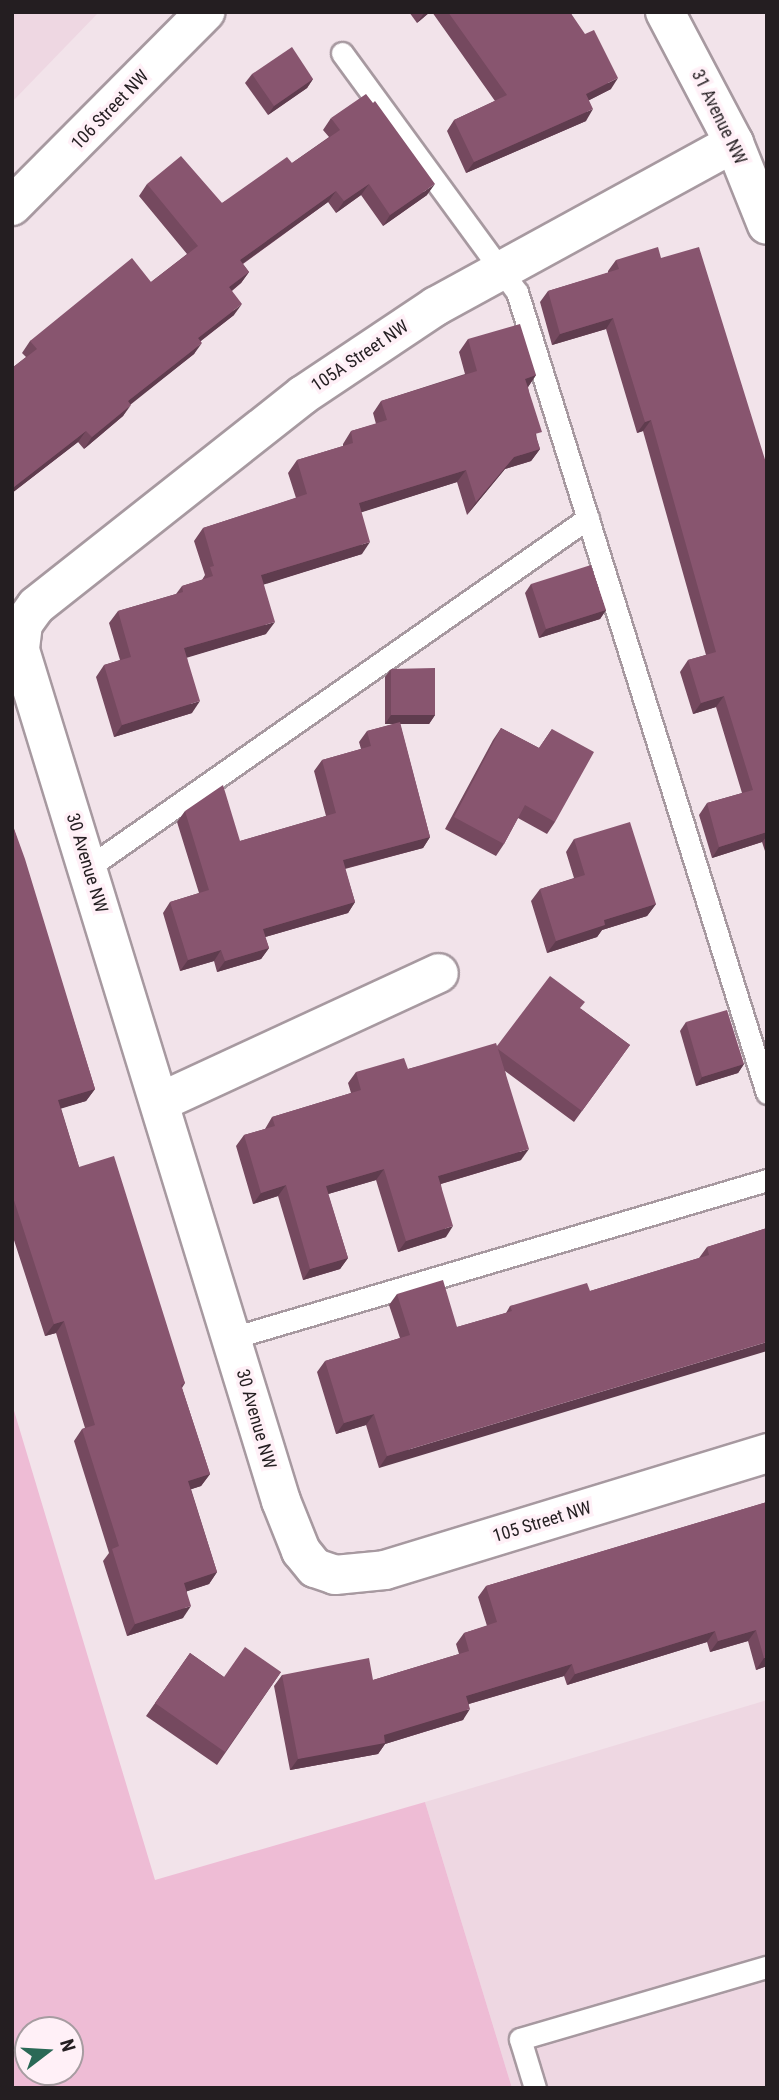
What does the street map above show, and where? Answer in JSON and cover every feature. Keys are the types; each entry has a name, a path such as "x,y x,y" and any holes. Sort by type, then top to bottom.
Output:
{"street":[{"name":"106 Street NW","path":"12,206 205,12"},
{"name":"31 Avenue NW","path":"664,12 734,143 767,225"},
{"name":"105A Street NW","path":"23,624 37,606 57,589 303,395 436,306 734,143"},
{"name":"30 Avenue NW","path":"23,624 19,634 23,667 89,867 285,1514 301,1551 315,1569"},
{"path":"160,1102 439,973"},
{"name":"105 Street NW","path":"315,1569 335,1575 385,1570 767,1453"}],"lane":[{"path":"342,53 517,292 767,1093"},
{"path":"89,867 588,518"},
{"path":"232,1338 767,1180"},
{"path":"535,2088 520,2039 767,1968"}],"shaded area":[{"path":"12,12 99,12 12,102"},
{"path":"12,1404 155,1880 425,1802 512,2088 12,2088"},
{"path":"767,1700 767,2088 512,2088 425,1802"}],"building":[{"path":"448,12 570,12 585,34 594,30 618,78 586,94 593,109 474,162 454,120 507,95"},
{"path":"292,47 313,79 274,106 252,74"},
{"path":"366,94 373,103 375,101 435,184 390,215 369,184 344,201 336,191 240,260 249,272 229,287 242,304 198,338 202,343 128,401 131,405 92,437 86,431 14,487 12,368 37,349 30,341 132,258 151,282 198,246 147,184 181,156 222,203 287,157 292,163 340,130 331,118"},
{"path":"658,247 661,258 699,247 767,466 767,832 719,847 707,803 753,790 724,696 701,703 688,660 716,652 651,420 645,422 613,318 560,334 548,291 619,269 616,260"},
{"path":"520,324 536,375 525,379 542,432 535,434 540,449 514,457 476,502 466,470 359,503 370,542 261,575 275,622 184,648 200,701 122,725 104,665 131,657 118,611 183,592 182,586 213,576 210,567 214,566 203,528 307,494 297,460 353,443 351,431 387,420 381,401 477,371 468,339"},
{"path":"591,565 606,610 546,629 531,584"},
{"path":"435,668 435,715 391,715 391,669"},
{"path":"400,722 430,837 343,860 355,902 263,929 269,948 225,961 221,950 188,960 170,902 209,890 185,811 223,785 240,841 336,813 322,760 371,746 367,731"},
{"path":"501,728 539,748 552,729 594,752 555,822 525,805 504,844 454,817"},
{"path":"630,822 656,904 604,920 605,925 556,941 540,889 585,875 574,839"},
{"path":"12,823 95,1089 58,1100 79,1167 114,1156 185,1383 181,1385 210,1474 188,1481 217,1572 184,1583 191,1606 135,1624 112,1549 119,1546 82,1429 95,1425 64,1321 54,1324 12,1194"},
{"path":"550,976 585,1002 580,1008 630,1045 582,1111 498,1049 529,1149 438,1176 453,1226 406,1241 384,1169 326,1186 348,1258 310,1269 286,1185 261,1193 244,1135 275,1126 272,1117 361,1090 356,1072 404,1058 408,1069 496,1043 497,1046"},
{"path":"727,1010 744,1064 702,1077 686,1022"},
{"path":"767,1228 767,1342 387,1456 374,1414 344,1423 325,1361 410,1335 397,1294 443,1280 457,1327 512,1311 510,1306 587,1283 590,1291 709,1255 707,1247"},
{"path":"767,1502 767,1658 764,1658 756,1630 718,1641 715,1631 575,1674 572,1664 466,1696 470,1709 384,1735 385,1743 298,1759 282,1675 369,1658 373,1680 469,1651 464,1633 497,1622 486,1586"},
{"path":"245,1647 281,1672 225,1752 155,1703 190,1653 224,1677"}]}
